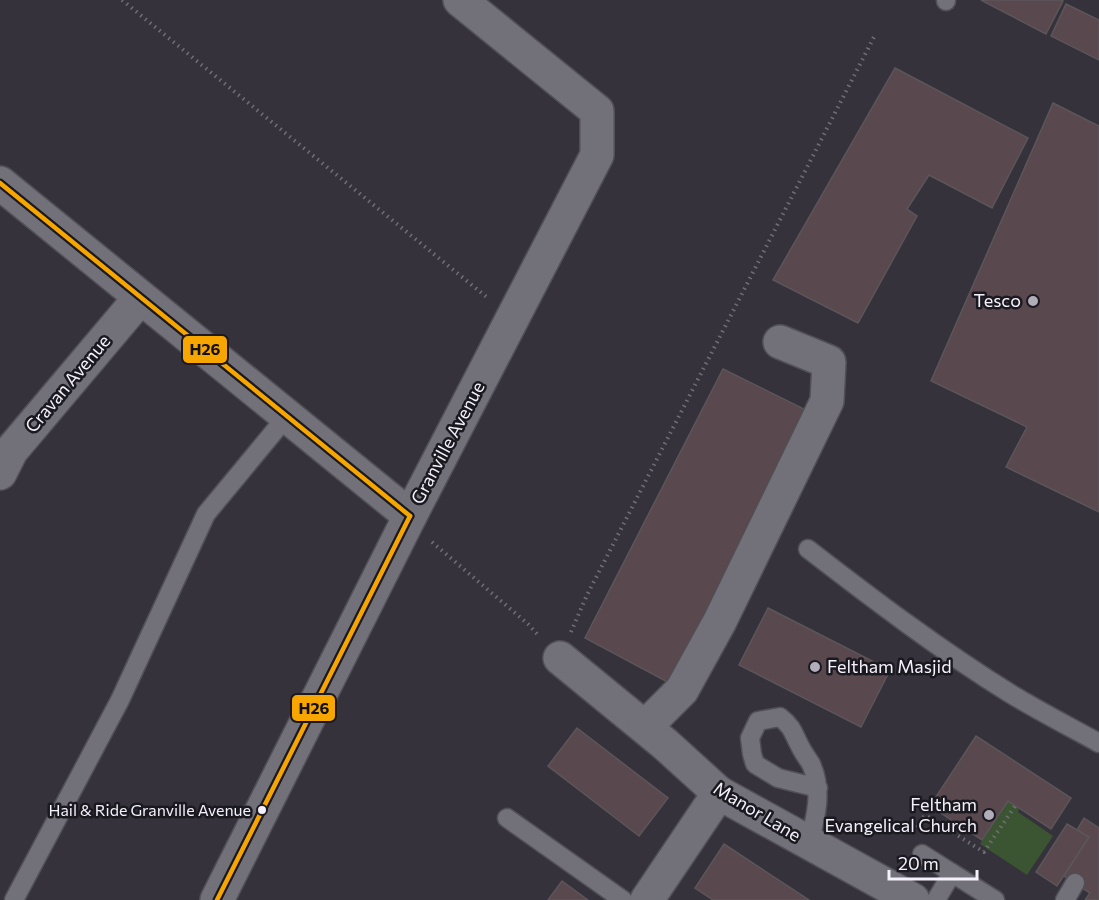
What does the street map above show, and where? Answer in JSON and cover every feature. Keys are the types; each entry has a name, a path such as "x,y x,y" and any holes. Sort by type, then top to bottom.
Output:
{"street":[{"name":"Granville Avenue","path":"217,900 410,516 597,155 597,111 460,0"},
{"path":"0,183 410,516"},
{"name":"Cravan Avenue","path":"0,473 11,451 141,298"},
{"path":"645,728 682,690 720,621 827,401 829,362 780,342"},
{"name":"Manor Lane","path":"560,658 665,744 719,793 913,900"},
{"path":"647,900 719,793"}],"lane":[{"path":"14,900 120,700 206,514 287,416"},
{"path":"808,549 912,627 1011,694 1099,744"},
{"path":"810,843 817,810 818,788"},
{"path":"507,818 623,900"},
{"path":"922,854 995,900"},
{"path":"936,900 952,873"},
{"path":"1065,900 1075,883"}],"path":[{"path":"122,0 491,300 509,327"},
{"path":"410,516 436,546 528,624 560,658 587,595 874,37"},
{"path":"922,854 905,844 925,814 984,852 1015,806"}],"green space":[{"path":"1008,801 1019,809 1018,812 1053,836 1027,875 980,844"}],"building":[{"path":"981,0 1060,0 1063,1 1046,34"},
{"path":"1066,4 1099,20 1099,60 1051,36"},
{"path":"895,68 1028,138 992,208 929,175 907,209 917,216 858,323 773,280"},
{"name":"Tesco","path":"1053,103 1099,126 1099,512 1006,467 1027,427 931,381"},
{"path":"723,369 810,412 675,686 585,638"},
{"name":"Feltham Masjid","path":"768,608 890,670 861,727 739,665"},
{"path":"577,728 668,798 639,836 548,766"},
{"path":"976,736 1071,798 1051,829 1008,801 982,840 930,806"},
{"path":"1084,818 1099,828 1099,900 1085,900 1090,893 1064,876 1089,837 1077,830"},
{"path":"1067,824 1089,837 1057,886 1036,872"},
{"path":"724,844 809,900 713,900 695,888"},
{"path":"562,881 588,900 548,900"}],"transit line":[{"name":"H26","path":"0,183 410,516"},
{"name":"H26","path":"217,900 410,516"}],"place":[{"name":"Tesco","path":"1033,301"},
{"name":"Feltham Masjid","path":"815,667"},
{"name":"Hail & Ride Granville Avenue","path":"262,810"},
{"name":"Feltham Evangelical Church","path":"989,815"}]}
